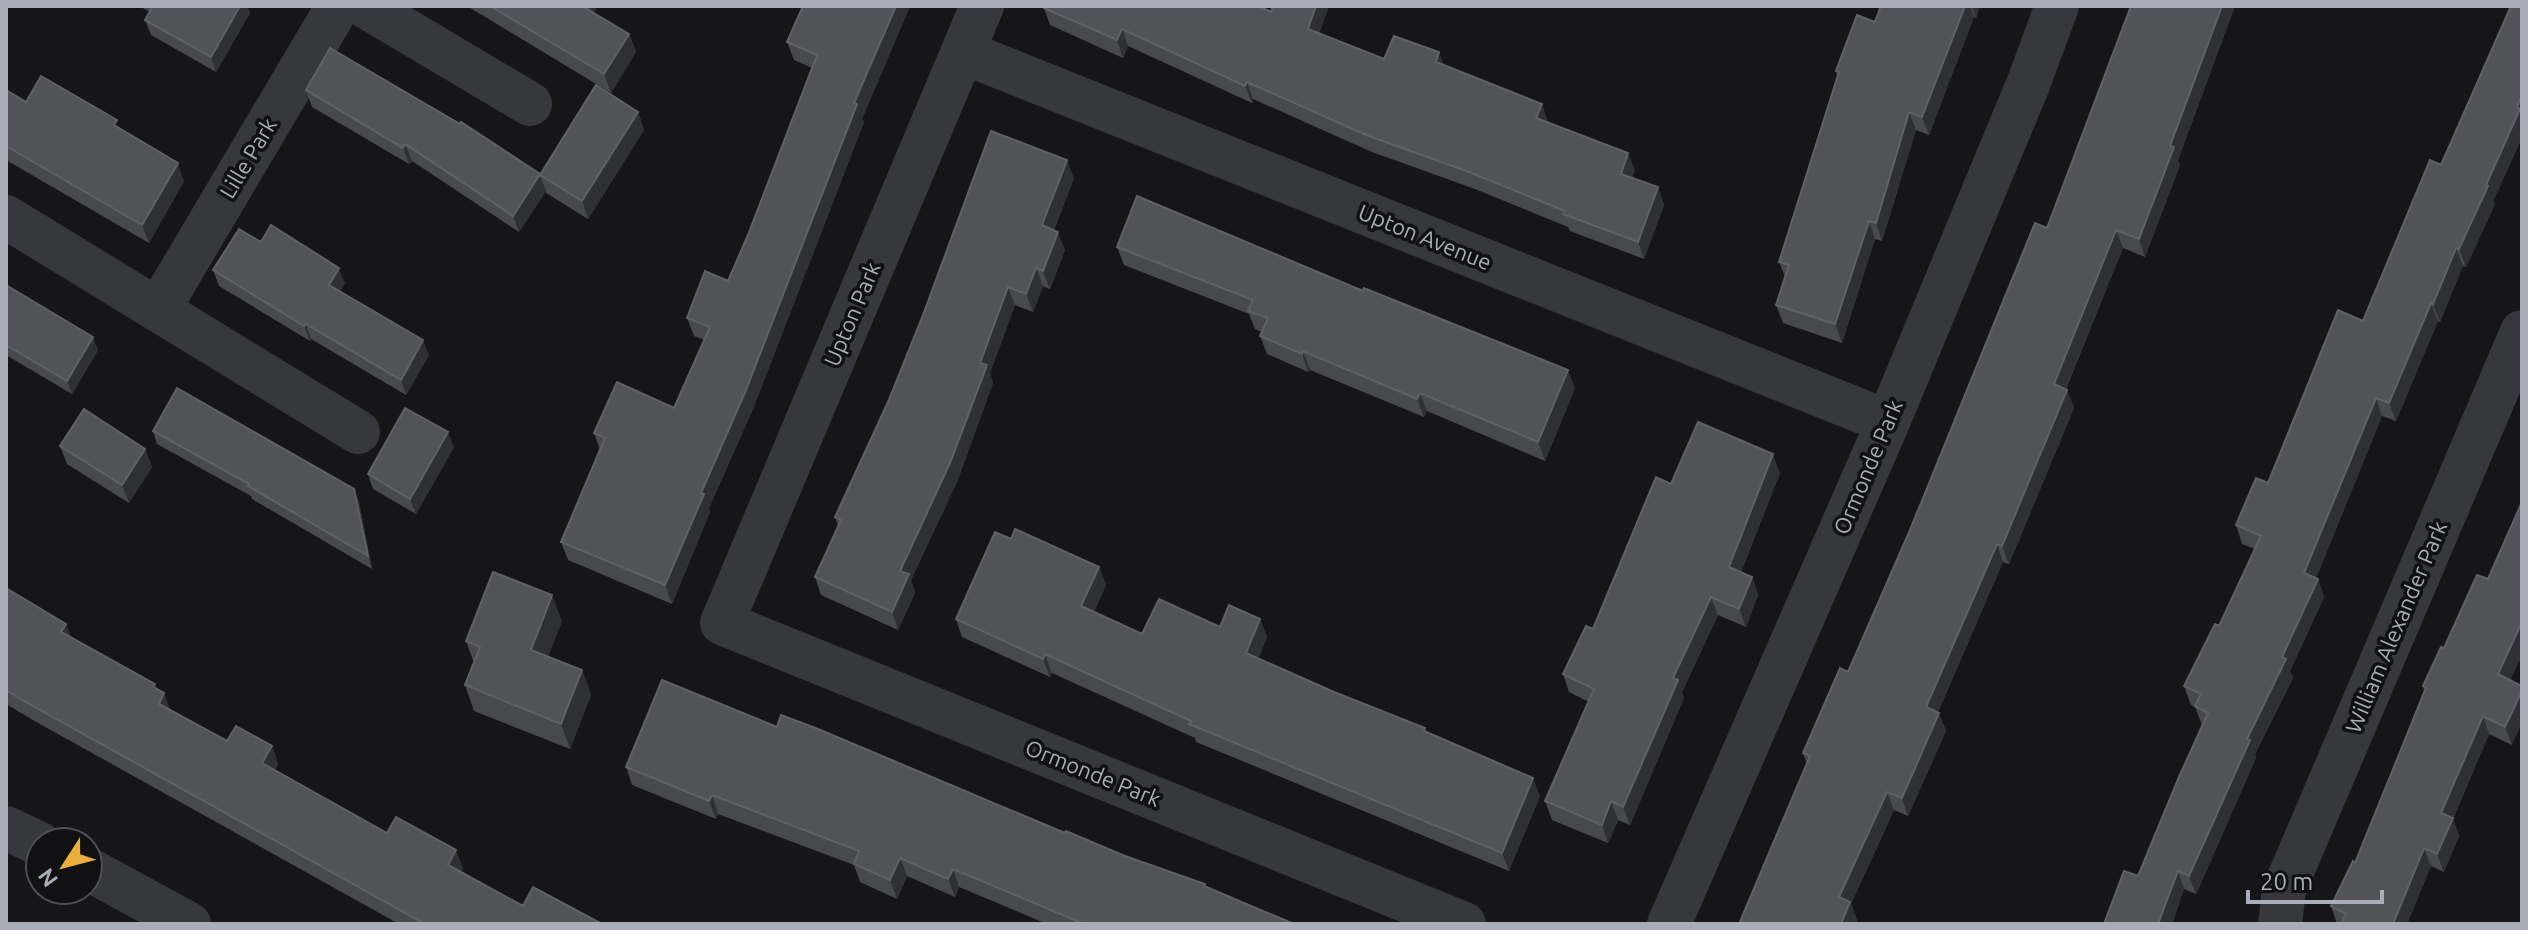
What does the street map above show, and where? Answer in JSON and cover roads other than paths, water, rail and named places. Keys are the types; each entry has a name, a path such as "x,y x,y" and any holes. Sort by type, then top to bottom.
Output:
{"street":[{"name":"Lille Park","path":"158,310 338,6"},
{"path":"365,6 530,104"},
{"name":"Upton Park","path":"722,623 982,6"},
{"name":"Ormonde Park","path":"1669,924 1888,422 2023,97 2057,6"},
{"name":"Upton Avenue","path":"963,52 1888,422"},
{"path":"6,217 358,432"},
{"name":"William Alexander Park","path":"2280,924 2284,890 2522,332"},
{"name":"Ormonde Park","path":"722,623 1464,924"},
{"path":"104,878 189,924"}]}
